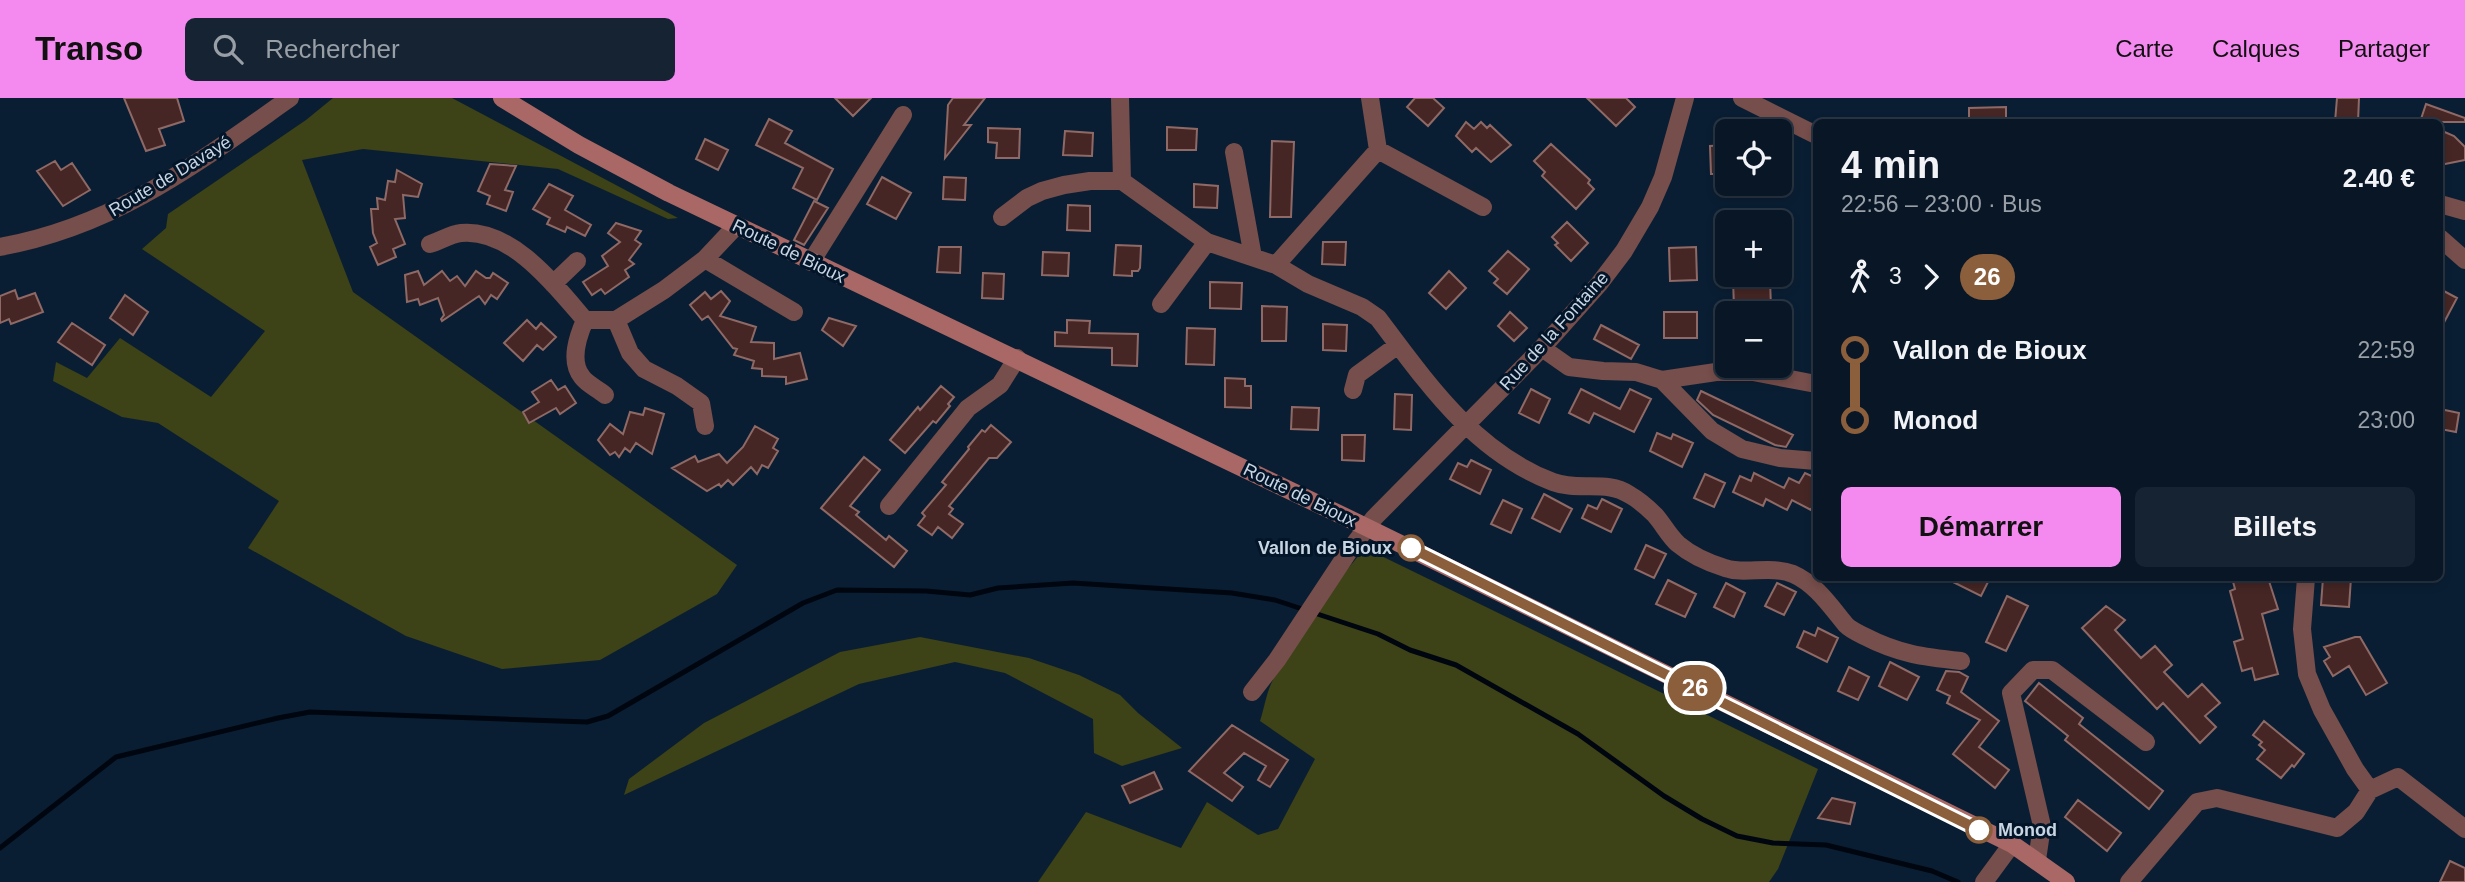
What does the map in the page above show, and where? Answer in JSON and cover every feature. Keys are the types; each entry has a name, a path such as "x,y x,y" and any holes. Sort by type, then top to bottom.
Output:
{"main road":[{"name":"Route de Bioux","path":"502,98 579,145 736,226 1366,527 2012,844 2066,882"},
{"name":"Route de Bioux","path":"513,98 531,114"}],"street":[{"name":"Route de Davayé","path":"0,247 73,229 144,196 205,159 290,98"},
{"path":"1120,98 1122,181"},
{"path":"1370,98 1378,150"},
{"name":"Rue de la Fontaine","path":"1252,692 1366,527 1542,348 1624,251 1650,207 1663,177 1685,98"},
{"path":"1742,98 1813,134"},
{"path":"811,262 903,115"},
{"path":"1378,150 1483,207"},
{"path":"1276,265 1378,150"},
{"path":"1234,152 1253,257"},
{"path":"1002,217 1027,198 1042,191 1090,181 1122,181 1207,243 1276,265 1308,284 1362,307 1378,318 1451,412 1494,450 1529,472 1557,484 1613,486 1630,495 1654,514 1677,543 1698,557 1728,569 1763,569 1793,574 1807,582 1836,610 1848,628 1879,644 1911,656 1961,660"},
{"path":"2443,205 2465,211"},
{"path":"430,244 459,233 486,234 506,242 553,284 585,320 616,320 664,290 705,259 736,226"},
{"path":"2443,241 2465,260"},
{"path":"1161,304 1207,243"},
{"path":"705,259 794,312"},
{"path":"553,284 577,261"},
{"path":"585,320 575,355 580,375 605,395"},
{"path":"616,320 630,354 644,369 677,386 701,403 705,426"},
{"path":"1353,390 1357,375 1398,345"},
{"path":"1542,348 1569,367 1636,372 1662,380 1716,372 1753,372 1813,383"},
{"path":"889,506 968,408 1000,385 1017,358"},
{"path":"1662,380 1712,431 1742,449 1780,458 1813,461"},
{"path":"2306,581 2302,629 2307,674 2322,710 2370,790"},
{"path":"2037,860 2042,826 2011,693 2018,685 2032,670 2052,670 2146,742"},
{"path":"2129,882 2197,802 2217,798 2337,828 2356,812 2370,790 2398,778 2465,829"},
{"path":"1984,882 2012,844"}],"green space":[{"path":"333,98 452,98 678,218 668,219 558,169 363,149 302,160 353,292 737,565 717,594 600,660 502,669 406,636 248,548 279,501 158,423 122,417 53,381 56,362 87,378 120,338 211,397 265,331 142,249 166,228 168,214 306,120"},
{"path":"1365,548 1818,769 1778,869 1769,882 1038,882 1086,812 1181,848 1207,802 1258,835 1278,829 1315,759 1260,721 1268,693 1280,665 1301,630"},
{"path":"920,637 1029,658 1079,675 1120,695 1182,748 1122,766 1094,753 1093,719 1005,673 955,662 859,684 624,795 629,779 704,723 840,652"}],"building":[{"path":"124,98 177,98 184,121 159,129 165,145 146,151"},
{"path":"835,98 871,98 853,116"},
{"path":"953,98 985,98 964,125 971,125 945,158 948,105"},
{"path":"1415,98 1433,98 1444,108 1428,126 1407,107"},
{"path":"1587,98 1626,98 1635,107 1616,126"},
{"path":"2337,98 2359,98 2358,119 2335,119"},
{"path":"2426,104 2465,118 2465,122 2443,122 2443,119 2421,119"},
{"path":"2006,107 2006,119 1969,119 1969,108"},
{"path":"769,119 792,131 785,143 833,169 817,200 793,188 803,168 756,145"},
{"path":"1466,122 1474,129 1481,122 1487,128 1490,125 1511,145 1491,162 1476,148 1472,152 1456,136"},
{"path":"1167,127 1197,129 1196,150 1167,150"},
{"path":"988,128 1020,129 1019,158 996,158 997,143 988,142"},
{"path":"1065,131 1093,133 1092,156 1063,155"},
{"path":"2443,131 2454,136 2465,147 2465,160 2443,164"},
{"path":"705,139 728,150 718,170 696,159"},
{"path":"1272,141 1294,142 1291,217 1270,217"},
{"path":"1551,144 1590,180 1588,183 1594,189 1576,209 1542,176 1545,172 1534,161"},
{"path":"1710,146 1715,146 1715,174 1711,174"},
{"path":"55,161 61,170 72,163 90,190 63,206 37,171"},
{"path":"490,164 516,166 505,190 513,192 506,211 487,204 490,196 478,191"},
{"path":"397,170 422,184 418,197 403,195 405,218 395,219 405,244 393,249 396,257 378,265 370,247 377,243 373,233 371,209 378,209 377,198 385,200 388,181 395,182"},
{"path":"882,177 911,193 896,219 867,204"},
{"path":"944,177 966,178 965,200 943,199"},
{"path":"549,184 573,196 565,210 591,225 585,236 567,227 565,232 547,224 550,218 533,209"},
{"path":"1194,184 1218,186 1217,208 1194,207"},
{"path":"814,201 828,208 804,245 794,240"},
{"path":"1068,205 1090,206 1090,231 1067,230"},
{"path":"1567,222 1588,243 1571,261 1555,245 1558,243 1552,237"},
{"path":"616,223 641,231 635,240 641,244 629,260 634,264 625,270 629,277 605,294 601,289 592,295 583,282 608,266 602,256 620,242 608,233"},
{"path":"1323,242 1346,242 1345,265 1322,264"},
{"path":"1116,245 1141,246 1140,268 1138,271 1132,271 1132,276 1114,275"},
{"path":"939,247 961,247 960,273 937,272"},
{"path":"1696,247 1697,280 1670,281 1669,248"},
{"path":"1508,251 1529,269 1507,294 1494,283 1498,279 1489,271"},
{"path":"1043,252 1069,253 1068,276 1042,275"},
{"path":"418,271 424,285 442,271 450,281 457,276 465,286 476,271 486,278 490,278 493,273 508,283 497,299 491,295 485,304 479,296 442,321 444,315 438,298 420,305 418,299 407,302 405,275"},
{"path":"1449,271 1466,288 1446,309 1429,293"},
{"path":"983,273 1004,274 1003,299 982,298"},
{"path":"1210,282 1242,283 1241,309 1210,308"},
{"path":"1733,287 1770,287 1771,301 1734,301"},
{"path":"15,290 18,299 35,293 43,312 11,324 9,319 0,323 0,296"},
{"path":"721,291 730,301 720,316 756,327 751,342 774,343 774,359 800,353 807,379 786,384 786,377 762,376 762,369 752,368 754,361 734,355 737,349 733,348 708,316 702,320 690,305 705,292 711,299"},
{"path":"2443,291 2457,298 2443,324"},
{"path":"125,295 148,312 133,335 110,318"},
{"path":"1262,306 1287,307 1286,341 1262,341"},
{"path":"1510,312 1527,328 1514,341 1498,326"},
{"path":"1664,312 1697,312 1697,338 1664,338"},
{"path":"829,318 856,326 843,346 822,330"},
{"path":"527,320 536,329 541,323 556,337 543,350 537,345 523,361 504,343"},
{"path":"1067,320 1090,321 1089,333 1138,334 1137,366 1112,365 1112,348 1055,346 1055,332 1067,333"},
{"path":"72,323 105,345 92,365 58,342"},
{"path":"1323,324 1347,325 1346,351 1323,350"},
{"path":"1601,325 1639,345 1631,359 1594,339"},
{"path":"1187,328 1215,329 1214,365 1186,364"},
{"path":"1225,378 1245,379 1245,386 1251,386 1251,408 1225,407"},
{"path":"551,380 558,390 565,386 576,403 560,414 556,408 529,423 523,412 539,402 532,392"},
{"path":"941,386 954,397 948,404 950,406 905,453 890,440 918,407 920,410"},
{"path":"1531,389 1550,399 1539,423 1519,413"},
{"path":"1581,389 1620,409 1630,389 1651,399 1634,432 1594,413 1589,423 1569,413"},
{"path":"1701,391 1793,435 1786,447 1775,445 1713,415 1697,400"},
{"path":"1395,394 1412,395 1411,430 1394,429"},
{"path":"1292,407 1319,408 1318,430 1291,429"},
{"path":"645,408 664,414 652,454 636,443 630,452 625,448 619,457 615,452 610,455 598,440 610,424 623,434 630,412 643,415"},
{"path":"2443,410 2459,413 2456,432 2443,430"},
{"path":"991,425 1011,442 997,458 989,458 949,506 953,509 949,514 963,524 952,538 938,527 932,535 918,525 925,516 922,513 946,485 942,482 968,447 982,430 985,432"},
{"path":"755,426 778,439 773,448 778,451 768,468 762,465 757,474 751,467 733,485 728,480 721,487 719,484 707,491 672,468 695,456 698,462 719,454 727,463 743,447"},
{"path":"1657,433 1671,439 1673,434 1693,443 1682,467 1650,451"},
{"path":"1342,435 1365,435 1364,461 1342,460"},
{"path":"864,457 880,470 850,506 859,512 856,515 886,540 889,536 907,551 894,567 821,508"},
{"path":"1471,460 1491,470 1480,494 1450,479 1458,463 1467,467"},
{"path":"1754,473 1784,488 1789,478 1799,483 1805,473 1813,477 1813,506 1811,510 1792,500 1787,510 1766,499 1763,506 1733,492 1740,476 1751,481"},
{"path":"1705,474 1725,483 1714,507 1694,498"},
{"path":"1544,494 1572,509 1560,532 1532,518"},
{"path":"1602,499 1622,509 1611,532 1582,518 1588,505 1597,509"},
{"path":"1503,500 1522,509 1511,533 1491,524"},
{"path":"1646,545 1666,554 1654,578 1635,569"},
{"path":"1668,580 1696,594 1685,617 1656,604"},
{"path":"1951,581 1988,581 1981,596"},
{"path":"2233,581 2269,581 2278,609 2262,614 2278,674 2255,680 2252,668 2242,671 2234,642 2243,639 2230,591 2235,589"},
{"path":"2323,581 2351,581 2349,607 2321,605"},
{"path":"1726,583 1745,593 1734,617 1714,607"},
{"path":"1777,583 1796,592 1784,615 1765,606"},
{"path":"2007,596 2028,606 2006,651 1986,642"},
{"path":"2106,606 2125,620 2115,630 2141,658 2155,646 2172,665 2164,672 2188,697 2202,684 2220,703 2205,716 2216,727 2200,743 2163,703 2157,709 2082,628"},
{"path":"1818,628 1838,638 1827,662 1797,647 1804,631 1815,636"},
{"path":"2360,637 2387,683 2366,695 2349,666 2333,676 2324,661 2330,657 2324,647"},
{"path":"1890,662 1919,677 1907,700 1879,686"},
{"path":"1849,667 1869,677 1858,700 1838,691"},
{"path":"1946,671 1959,672 1968,677 1961,692 1999,721 1979,747 2009,770 1995,788 1953,754 1980,720 1947,703 1950,696 1937,690"},
{"path":"2039,683 2083,718 2079,724 2163,791 2149,809 2065,740 2068,736 2025,701"},
{"path":"2264,721 2304,754 2281,778 2257,759 2265,750 2259,745 2262,742 2253,735"},
{"path":"1232,725 1288,760 1270,787 1258,780 1266,766 1244,753 1224,773 1243,787 1232,801 1189,771"},
{"path":"1154,772 1162,789 1130,803 1122,786"},
{"path":"1832,798 1855,803 1850,824 1818,818"},
{"path":"2078,800 2121,833 2107,851 2065,817"},
{"path":"2450,861 2465,868 2465,882 2440,882"}],"waterway":[{"path":"0,848 116,757 310,712 587,722 608,716 803,603 837,590 926,591 970,595 998,588 1073,583 1232,593 1275,600 1378,634 1410,650 1456,665 1578,734 1664,796 1737,836 1773,843 1826,845 1932,871 1958,882"}],"bus line":[{"name":"26","path":"1411,548 1979,830"}],"place":[{"name":"Vallon de Bioux","path":"1411,548"},
{"name":"Monod","path":"1979,830"}]}
